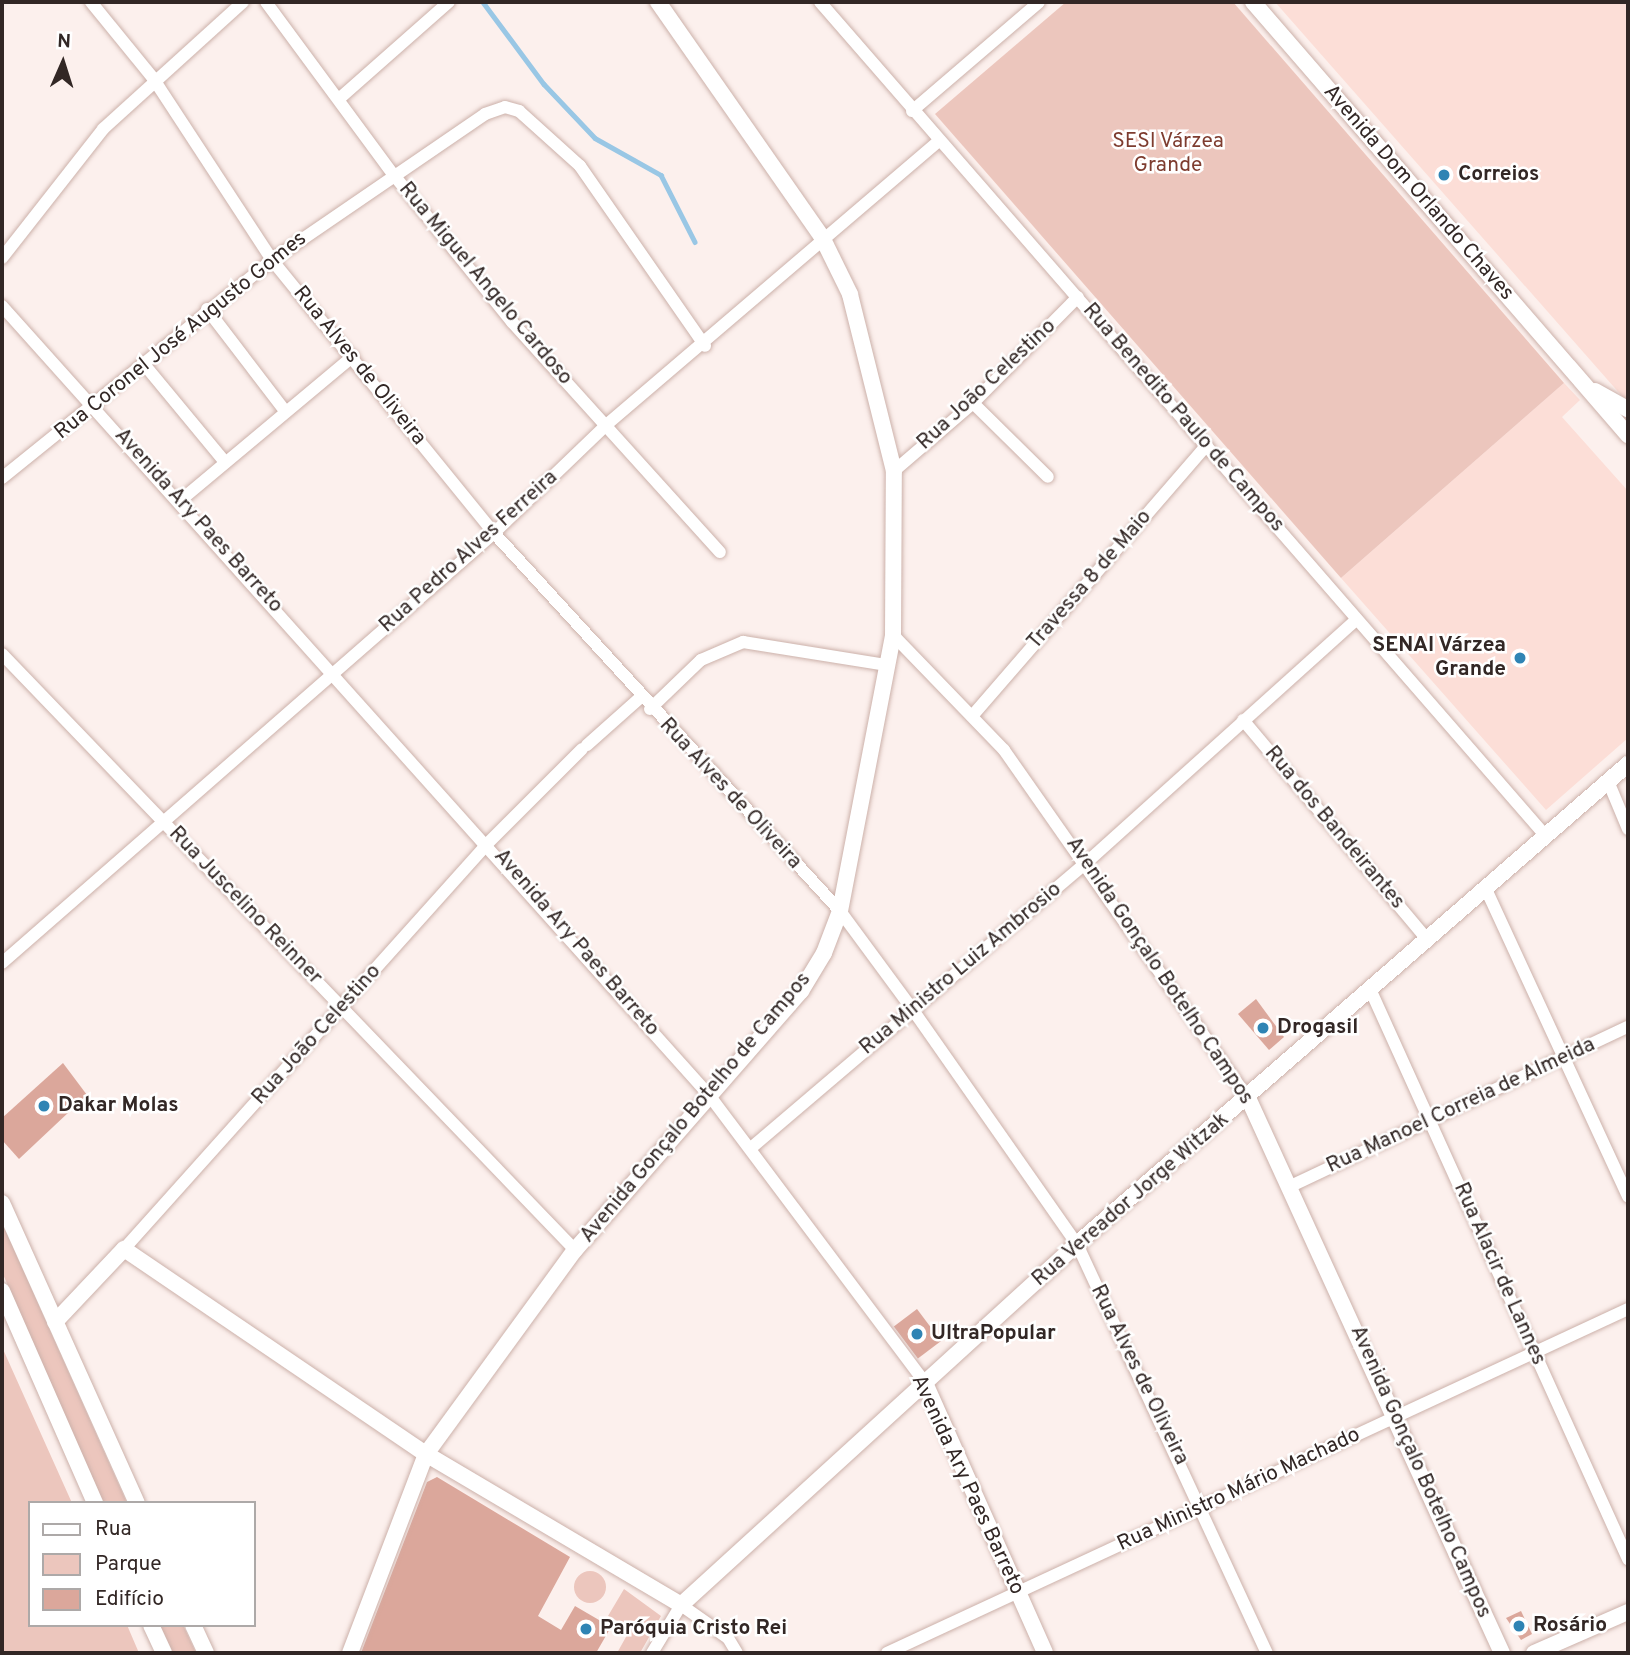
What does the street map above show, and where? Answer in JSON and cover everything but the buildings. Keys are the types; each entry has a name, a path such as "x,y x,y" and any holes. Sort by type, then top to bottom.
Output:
{"street":[{"name":"Rua Alves de Oliveira","path":"91,2 153,78 272,260 495,533 639,698 840,911 912,1010 1077,1244 1203,1508 1267,1653"},
{"path":"2,258 103,129 153,78 243,2"},
{"name":"Rua Miguel Angelo Cardoso","path":"267,2 340,98 393,174 605,426 720,552"},
{"path":"340,98 449,2"},
{"name":"Avenida Gonçalo Botelho de Campos","path":"350,1653 426,1454 575,1250 801,991 840,911 893,635 894,471 869,353 850,294 822,237 658,2"},
{"name":"Rua Benedito Paulo de Campos","path":"820,2 937,142 1078,297 1545,835"},
{"name":"Avenida Dom Orlando Chaves","path":"1253,2 1628,435"},
{"path":"912,111 1034,4"},
{"name":"Rua Coronel José Augusto Gomes","path":"2,478 94,405 207,309 272,260 393,174 505,107 519,111 580,166 705,346"},
{"name":"Rua Pedro Alves Ferreira","path":"2,963 495,533 605,426 705,346 822,237 937,142"},
{"name":"Rua João Celestino","path":"894,471 973,403 1078,297"},
{"name":"Avenida Ary Paes Barreto","path":"2,306 181,499 333,674 488,843 709,1095 751,1148 925,1383 1045,1653"},
{"path":"207,309 285,411"},
{"path":"181,499 352,356"},
{"path":"143,363 225,462"},
{"name":"Avenida Dom Orlando Chaves","path":"1582,382 1628,409"},
{"path":"973,403 1048,477"},
{"name":"Travessa 8 de Maio","path":"973,715 1207,445"},
{"name":"Rua Ministro Luiz Ambrosio","path":"751,1148 1086,863 1356,620"},
{"name":"Avenida Gonçalo Botelho Campos","path":"893,635 973,715 1086,863 1249,1100 1293,1185 1394,1417 1502,1653"},
{"path":"650,709 701,660 743,642 887,665"},
{"name":"Rua Juscelino Reinner","path":"2,654 575,1250"},
{"name":"Rua João Celestino","path":"55,1322 124,1249 488,843 639,698"},
{"name":"Rua dos Bandeirantes","path":"1243,720 1425,937"},
{"name":"Rua Vereador Jorge Witzak","path":"652,1653 681,1605 1077,1244 1249,1100 1425,937 1628,764"},
{"path":"1608,781 1628,829"},
{"path":"1485,887 1628,1196"},
{"name":"Rua Alacir de Lannes","path":"1370,989 1628,1559"},
{"name":"Rua Manoel Correia de Almeida","path":"1293,1185 1628,1027"},
{"path":"2,1203 136,1501"},
{"path":"124,1249 426,1454 681,1605 728,1638 737,1653"},
{"path":"2,1291 93,1501"},
{"name":"Rua Ministro Mário Machado","path":"887,1653 1628,1309"},
{"path":"1534,1653 1628,1612"},
{"path":"152,1627 164,1653"},
{"path":"194,1627 205,1653"}],"shaded area":[{"path":"1275,2 1628,2 1628,403"},
{"name":"SENAI Várzea Grande","path":"1564,383 1580,400 1562,417 1628,491 1628,738 1546,810 1341,578"}],"green space":[{"name":"SESI Várzea Grande","path":"1066,2 1233,2 1564,383 1341,578 935,114"},
{"path":"2,1223 126,1501 103,1501 2,1272"},
{"path":"2,1347 71,1501 28,1501 28,1627 128,1627 139,1653 2,1653"},
{"path":"590,1571 601,1576 606,1587 601,1598 590,1603 579,1598 574,1587 579,1576"},
{"path":"624,1589 661,1616 640,1653 617,1653 631,1628 608,1616"},
{"path":"161,1627 184,1627 196,1653 173,1653"}],"waterway":[{"path":"483,2 544,84 595,138 661,175 695,242"}],"place":[{"name":"Correios","path":"1444,175"},
{"name":"SENAI Várzea Grande","path":"1520,658"},
{"name":"Drogasil","path":"1263,1028"},
{"name":"Dakar Molas","path":"44,1106"},
{"name":"UltraPopular","path":"917,1334"},
{"name":"Rosário","path":"1519,1626"},
{"name":"Paróquia Cristo Rei","path":"586,1629"}]}
